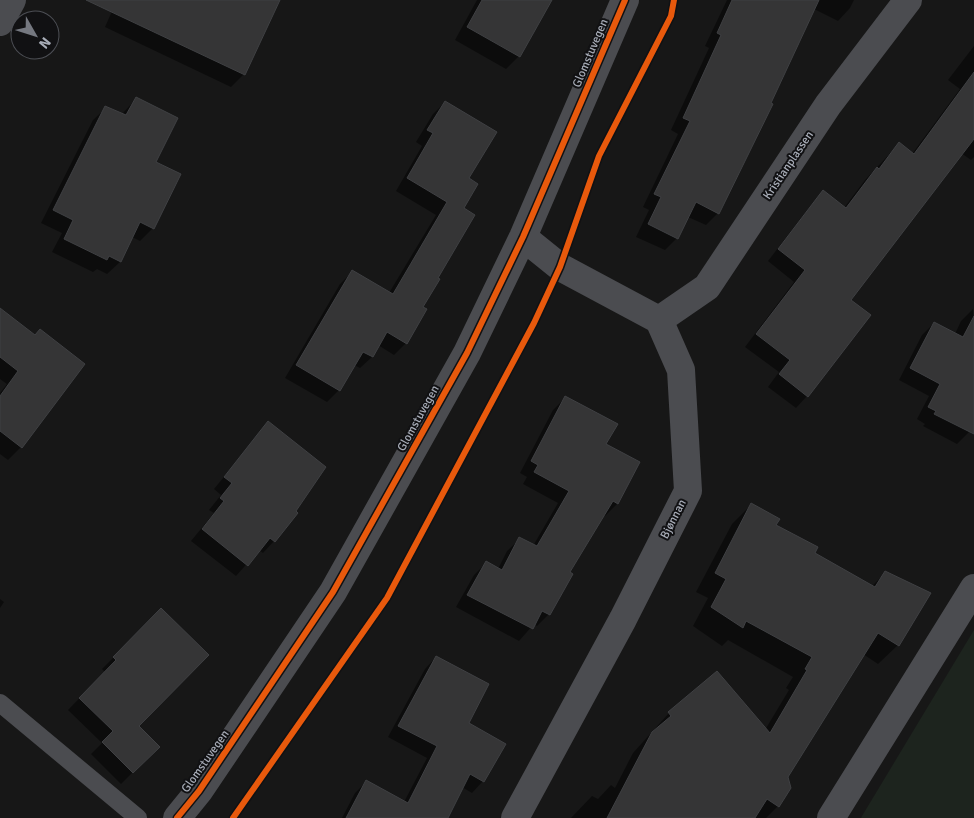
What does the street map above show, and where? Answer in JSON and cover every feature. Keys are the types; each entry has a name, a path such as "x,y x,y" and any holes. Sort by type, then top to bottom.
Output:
{"street":[{"path":"0,22 12,0"},
{"name":"Glomstuvegen","path":"177,818 199,791 333,592 467,353 523,237 625,0"},
{"name":"Kristianplassen","path":"659,320 707,287 828,105 908,0"},
{"path":"523,237 560,267 659,320"},
{"name":"Bjønnan","path":"515,818 624,619 688,491 681,370 659,320"},
{"path":"831,818 974,588"}],"lane":[{"path":"0,703 138,818"}],"shaded area":[{"path":"974,630 974,818 861,818 862,816"}],"building":[{"path":"86,0 280,0 245,75"},
{"path":"482,0 552,0 520,57 467,27"},
{"path":"732,0 819,0 771,103 773,104 719,214 696,202 678,239 648,224 661,197 654,194 690,121 683,118 721,35 717,33"},
{"path":"974,72 974,139 851,300 871,315 808,397 779,374 790,360 756,334 805,270 778,249 823,190 846,208 877,167 879,169 899,142 914,154"},
{"path":"136,97 178,118 156,162 181,174 154,229 140,222 121,262 109,256 107,260 64,239 73,220 53,210 105,106 126,115"},
{"path":"445,101 497,132 469,178 478,184 464,208 475,215 438,278 440,279 423,307 427,309 407,344 387,332 373,357 363,352 340,391 296,365 352,270 393,294 447,202 407,178 433,133 427,130"},
{"path":"0,308 35,335 40,329 85,364 22,448 0,431 0,396 18,371 0,357"},
{"path":"974,316 974,434 934,414 936,411 928,407 940,384 910,368 934,322 963,337"},
{"path":"565,396 618,424 606,444 640,462 618,504 613,501 570,572 573,574 550,615 542,611 533,629 467,595 486,561 502,570 519,537 537,546 569,491 534,472 538,465 531,461"},
{"path":"268,421 326,467 296,511 298,513 275,542 270,538 248,566 202,529 224,501 220,498 232,483 224,477"},
{"path":"751,503 780,519 776,525 818,547 815,553 875,587 885,571 931,593 899,646 878,633 788,777 791,788 779,807 767,799 755,818 607,818 652,732 671,716 668,712 717,671 770,733 807,670 805,669 812,657 746,621 743,628 711,607 726,579 715,573"},
{"path":"161,608 209,655 139,726 160,747 133,773 102,742 113,731 79,698 116,660 113,657"},
{"path":"436,656 489,684 469,723 506,744 484,782 470,774 448,818 346,818 366,780 408,803 437,746 398,726"}],"cycle path":[{"path":"177,818 199,791 333,592 467,353 523,237 625,0"},
{"path":"233,818 387,598 534,323 560,267 599,156 671,16 674,0"}]}
